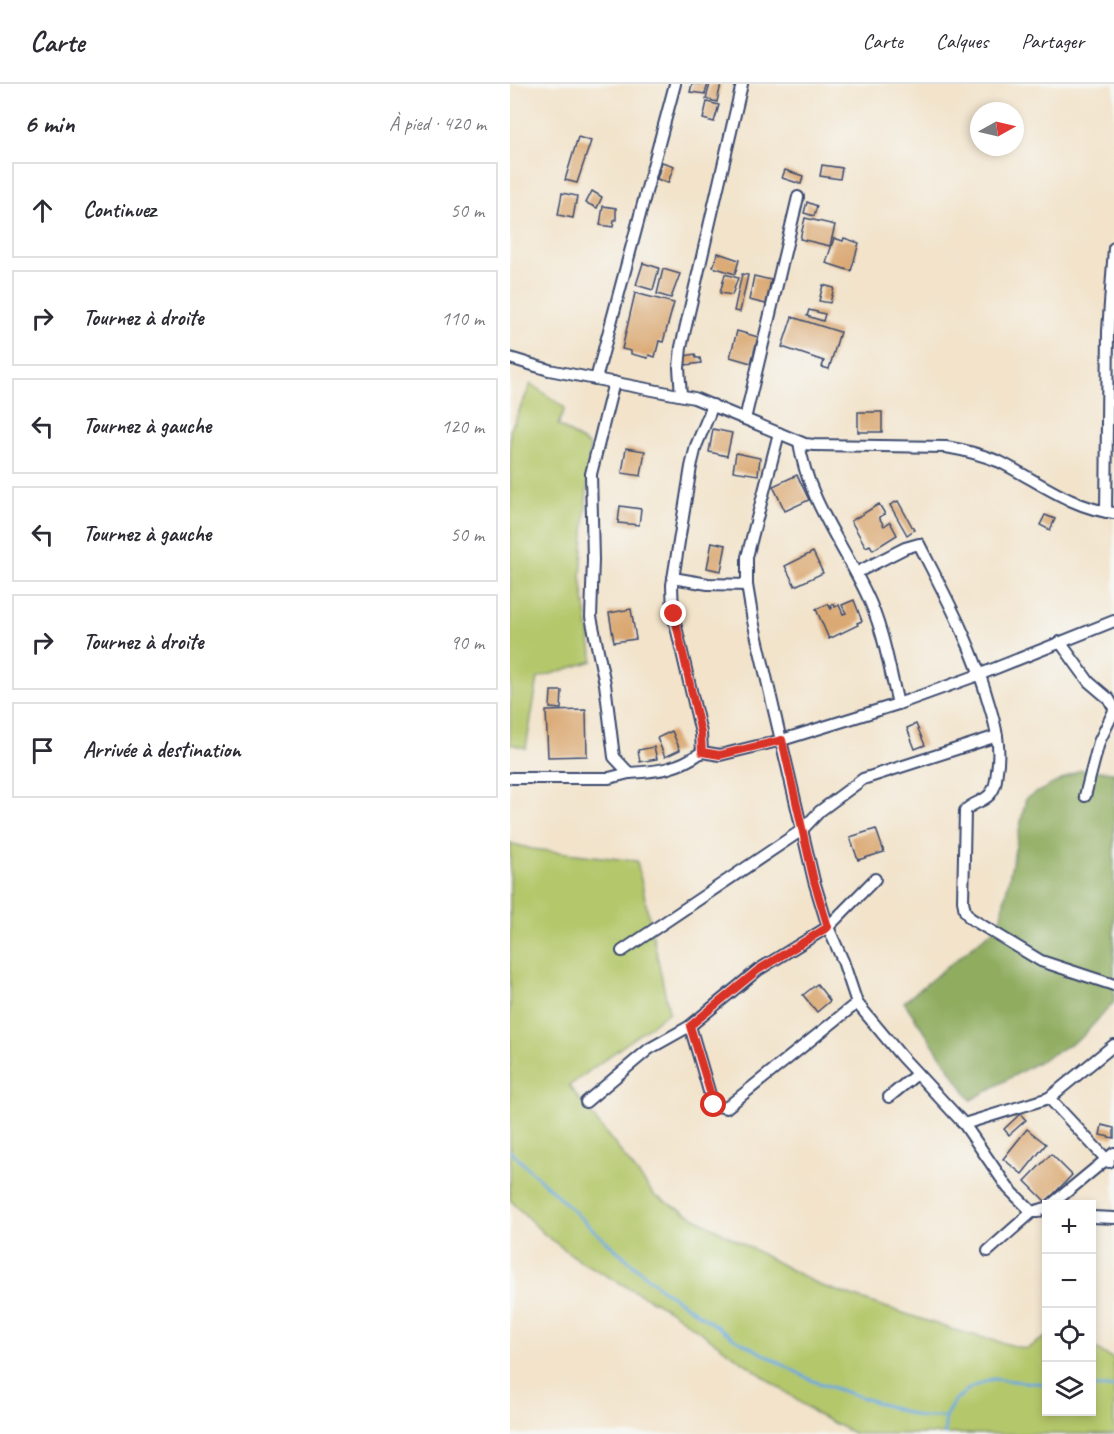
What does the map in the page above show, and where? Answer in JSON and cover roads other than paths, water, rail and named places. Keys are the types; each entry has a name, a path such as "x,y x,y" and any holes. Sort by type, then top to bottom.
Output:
{"street":[{"path":"596,379 675,84"},
{"path":"681,395 679,368 681,347 742,84"},
{"path":"745,419 798,197"},
{"path":"510,358 549,370 681,395 713,405 799,442 814,445 946,447 960,450 1000,463 1072,502 1110,513 1108,331 1114,248"},
{"path":"614,382 591,474 593,560 591,616 605,684 614,757 629,773"},
{"path":"702,752 701,733 674,614 673,578 691,467 696,446 713,405"},
{"path":"779,434 747,556 747,585 753,621 814,881 828,927 843,961 857,1003 917,1074 964,1124 1008,1188 1032,1212 1042,1213"},
{"path":"799,442 806,476 819,507 856,573 875,616 898,704"},
{"path":"856,573 905,548 919,544 959,621 981,674 997,736 999,763 996,783 991,793 969,806 965,811 963,901 970,918 1041,961 1114,985"},
{"path":"673,578 715,585 747,585"},
{"path":"512,777 609,778 683,765 702,752 720,755 782,740 898,704 1114,621"},
{"path":"1060,642 1089,682 1109,699 1114,710 1099,742 1085,796"},
{"path":"622,951 802,830 820,811 863,778 997,736"},
{"path":"586,1102 649,1049 690,1026 758,970 828,927 875,879"},
{"path":"690,1026 714,1105 726,1108 857,1003"},
{"path":"964,1124 1049,1098 1114,1045"},
{"path":"889,1097 917,1074"},
{"path":"1049,1098 1110,1158 1057,1200"},
{"path":"988,1251 1032,1212 1042,1209"},
{"path":"1096,1216 1114,1218"}],"waterway":[{"path":"510,1151 599,1235 660,1288 734,1338 813,1381 920,1417 945,1417"},
{"path":"945,1434 945,1417 954,1401 970,1388 992,1379 1042,1384"},
{"path":"1096,1387 1114,1387"}]}
